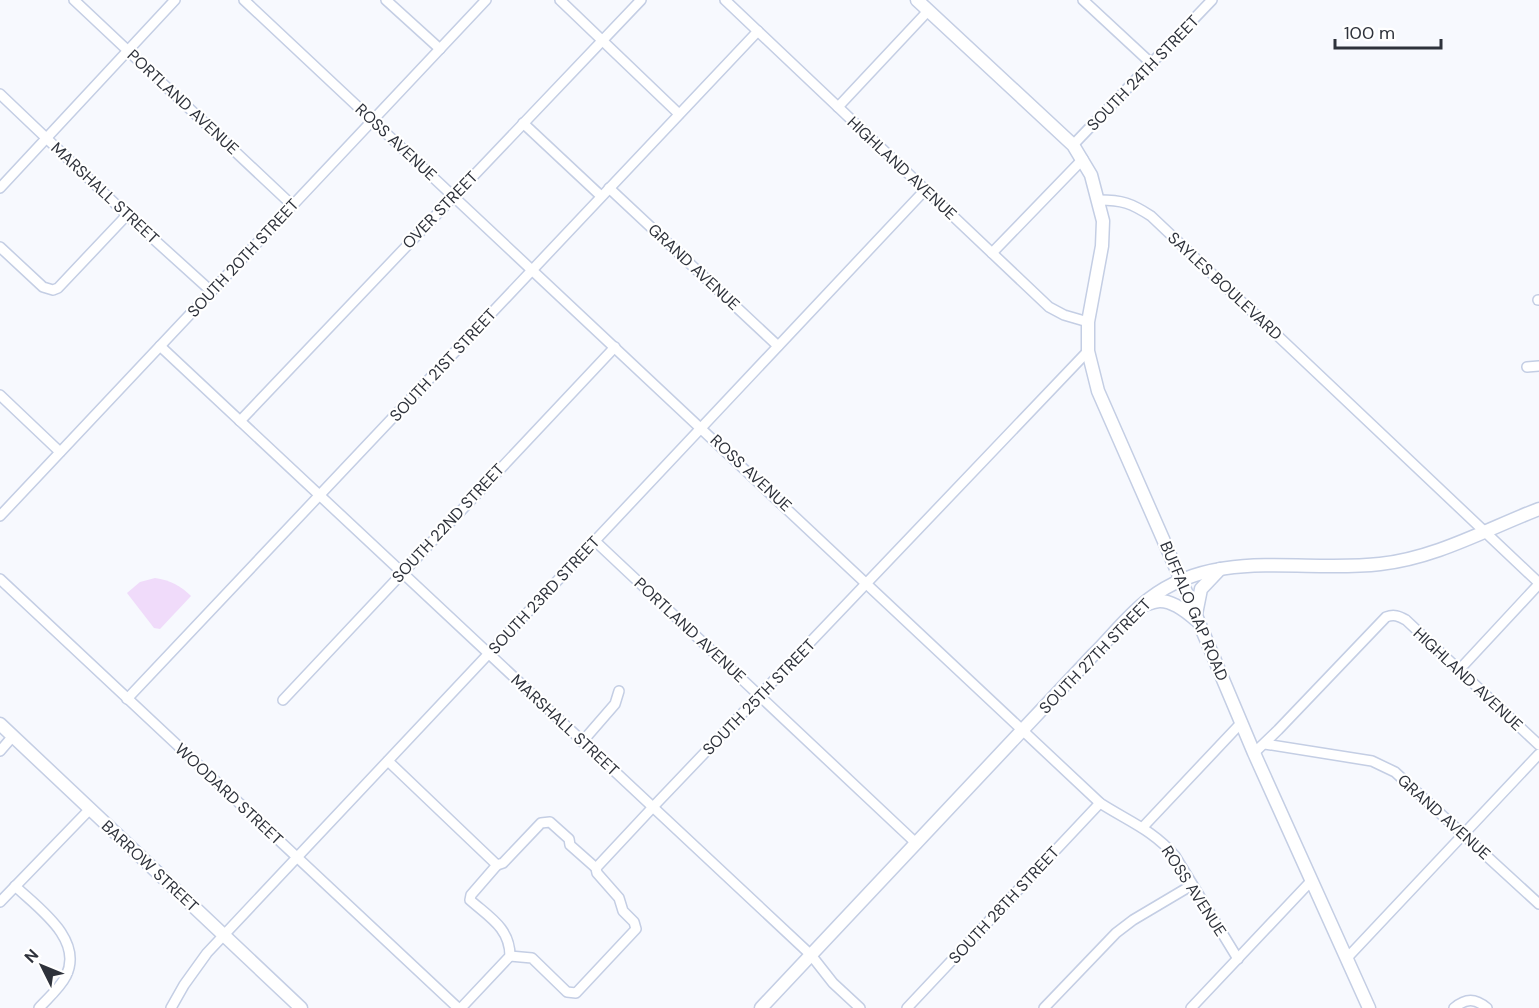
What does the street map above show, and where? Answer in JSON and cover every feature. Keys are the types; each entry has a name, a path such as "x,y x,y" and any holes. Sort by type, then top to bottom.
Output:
{"main road":[{"path":"917,0 1073,145 1091,175 1099,200"},
{"name":"BUFFALO GAP ROAD","path":"1099,200 1103,221 1102,246 1088,322 1088,351 1098,391 1254,753 1369,1008"},
{"name":"SOUTH 27TH STREET","path":"761,1008 1148,599 1181,580 1220,569 1260,565 1339,567 1380,564 1420,556 1539,509"},
{"path":"1140,607 1159,601 1198,619 1201,589 1220,569"},
{"name":"BARROW STREET","path":"0,724 301,1008"}],"street":[{"name":"PORTLAND AVENUE","path":"74,0 292,205"},
{"path":"0,188 176,0"},
{"name":"ROSS AVENUE","path":"244,0 702,427 1100,803 1143,827 1166,845 1238,959"},
{"path":"387,0 440,49"},
{"name":"SOUTH 20TH STREET","path":"0,516 486,0"},
{"path":"560,0 679,114"},
{"name":"OVER STREET","path":"240,420 641,0"},
{"name":"HIGHLAND AVENUE","path":"725,0 1049,307 1064,315 1088,322"},
{"path":"1083,0 1152,64"},
{"name":"SOUTH 24TH STREET","path":"1073,145 1212,0"},
{"path":"838,107 928,11"},
{"name":"SOUTH 21ST STREET","path":"127,699 758,31"},
{"name":"MARSHALL STREET","path":"0,94 212,291"},
{"path":"523,123 601,196"},
{"path":"992,253 1083,159"},
{"name":"GRAND AVENUE","path":"609,188 778,346"},
{"name":"SOUTH 23RD STREET","path":"171,1008 193,970 224,936 925,190"},
{"name":"SAYLES BOULEVARD","path":"1099,200 1120,200 1134,205 1150,216 1539,583"},
{"path":"0,247 43,287 53,290 58,288 127,214"},
{"name":"MARSHALL STREET","path":"160,346 811,955 826,975 860,1008"},
{"name":"SOUTH 22ND STREET","path":"283,700 615,347"},
{"name":"SOUTH 25TH STREET","path":"596,868 1088,351"},
{"path":"1527,367 1539,366"},
{"path":"0,395 60,452"},
{"name":"PORTLAND AVENUE","path":"595,541 917,844"},
{"name":"WOODARD STREET","path":"0,579 459,1008"},
{"path":"1459,670 1539,583"},
{"name":"HIGHLAND AVENUE","path":"1264,744 1386,617 1395,615 1406,620 1539,746"},
{"path":"582,742 615,704 619,691"},
{"path":"1143,827 1242,722"},
{"path":"0,751 13,736"},
{"path":"1254,753 1264,744"},
{"name":"GRAND AVENUE","path":"1264,744 1372,761 1383,765 1406,779 1539,904"},
{"path":"1347,958 1539,754"},
{"path":"388,761 497,865"},
{"name":"SOUTH 28TH STREET","path":"907,1008 1100,803"},
{"path":"0,902 90,808"},
{"path":"459,1008 510,956 510,944 505,932 470,900 471,895 497,865 503,863 541,823 550,822 569,839 570,845 596,868 597,873 619,898 623,911 634,922 636,929 576,993 567,992 532,958 510,956"},
{"path":"1191,1008 1312,880"},
{"path":"1044,1008 1116,933 1192,885"},
{"path":"15,886 53,922 66,940 71,957 67,974 60,986 39,1008"},
{"path":"1454,1008 1462,1001 1473,1000 1487,1008"}],"shaded area":[{"path":"155,578 175,584 191,596 160,629 154,628 127,593 140,582"}]}
